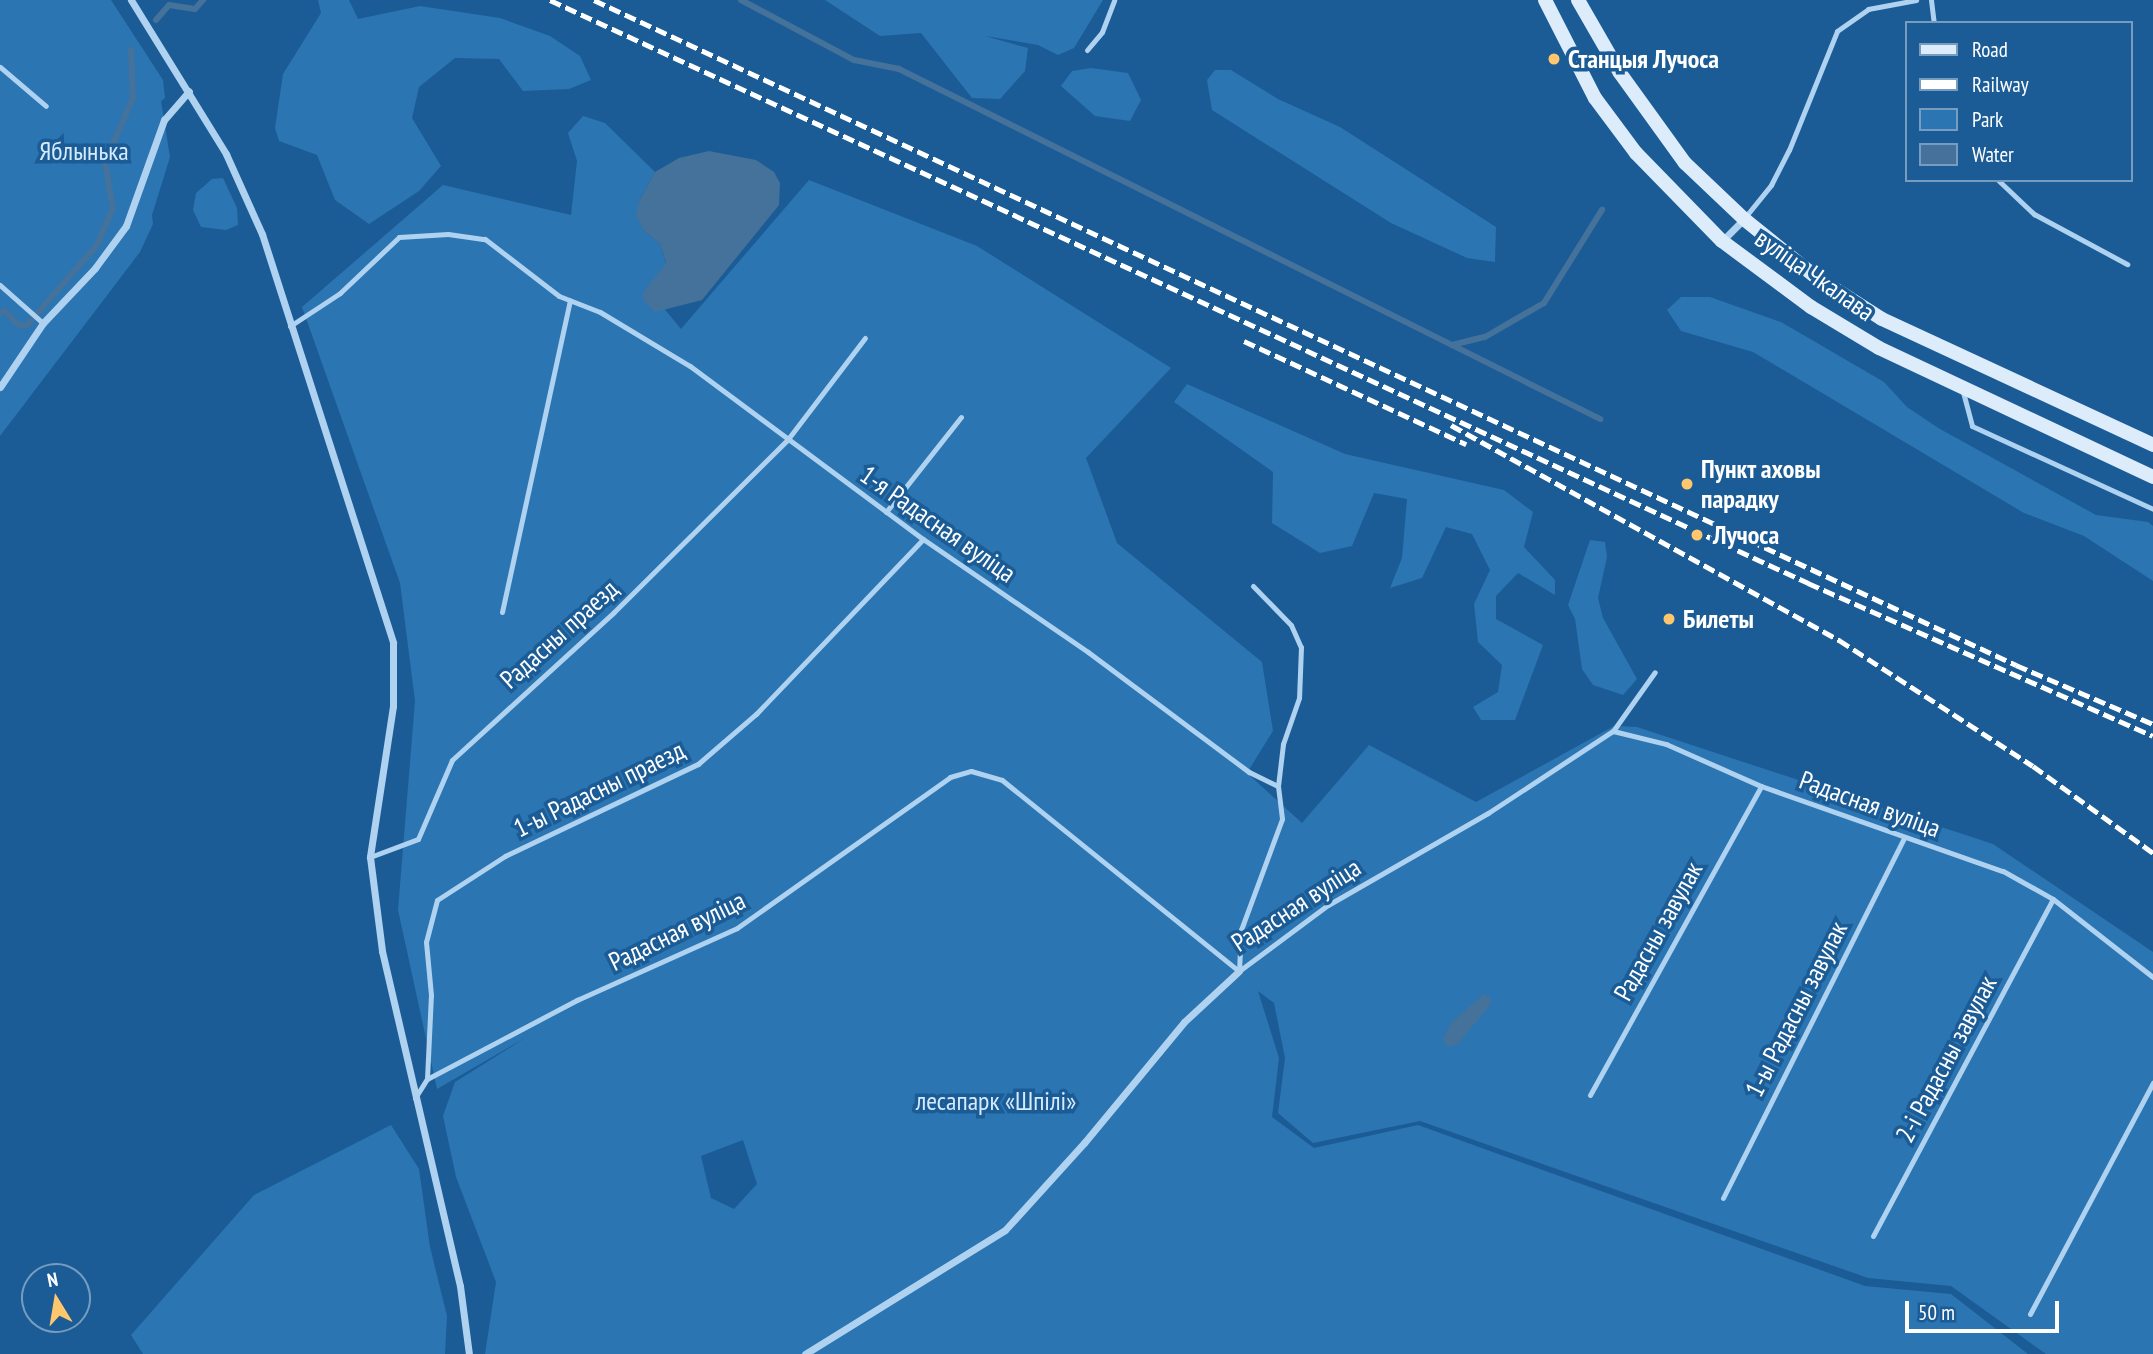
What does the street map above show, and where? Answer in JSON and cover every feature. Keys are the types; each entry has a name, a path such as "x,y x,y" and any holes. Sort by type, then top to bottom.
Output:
{"main road":[{"name":"вуліца Чкалава","path":"1545,0 1595,99 1636,153 1722,240 1811,307 1879,348 2153,477"},
{"name":"вуліца Чкалава","path":"1578,0 1620,73 1685,163 1744,219 1816,277 1882,319 2153,445"}],"street":[{"path":"131,0 226,154 262,234 393,643 393,706 370,857 382,951 460,1286 469,1354"},
{"path":"0,387 41,321 95,268 126,226 164,120 189,91"},
{"path":"1722,240 1744,219"},
{"path":"804,1354 1005,1230 1084,1143 1184,1021 1239,971"}],"lane":[{"path":"1087,50 1102,32 1114,0"},
{"path":"1744,219 1771,185 1789,150 1837,31 1868,9 1916,0"},
{"path":"1931,0 1934,21"},
{"path":"0,67 46,106"},
{"path":"2000,182 2034,214 2127,264"},
{"name":"1-я Радасная вуліца","path":"290,326 340,293 399,237 448,234 485,239 570,300 600,312 690,366 923,540 1088,652 1248,772 1278,786"},
{"path":"0,285 41,321"},
{"path":"502,612 570,300"},
{"name":"Радасны праезд","path":"370,857 418,839 452,760 614,612 788,439 865,338"},
{"path":"1963,389 1972,426 2153,509"},
{"path":"886,512 961,417"},
{"name":"1-ы Радасны праезд","path":"427,1079 431,995 426,942 437,900 505,856 698,764 756,714 923,540"},
{"path":"1239,971 1241,930 1282,819 1278,786 1283,744 1299,698 1301,647 1291,625 1253,586"},
{"path":"1613,731 1655,672"},
{"name":"Радасная вуліца","path":"427,1079 577,1000 737,928 950,777 971,771 1002,780 1239,971 1328,905 1488,813 1613,731 1666,744 1761,786 2003,871 2053,900 2153,976"},
{"name":"Радасны завулак","path":"1590,1095 1761,786"},
{"name":"1-ы Радасны завулак","path":"1723,1198 1904,838"},
{"name":"2-і Радасны завулак","path":"1872,1236 2053,900"},
{"path":"415,1098 427,1079"},
{"path":"2030,1314 2153,1083"}],"green space":[{"name":"Яблынька","path":"0,0 111,0 163,80 165,98 161,101 170,157 152,215 153,224 140,252 0,436"},
{"path":"318,0 349,0 358,19 420,6 500,18 550,36 580,56 591,80 569,89 523,91 499,59 455,58 419,87 412,118 441,166 419,191 369,224 335,200 317,155 279,141 275,128 283,74 321,13"},
{"path":"825,0 1103,0 1074,48 1058,55 1038,45 985,36 1028,48 1025,71 1000,99 972,98 921,33 880,36"},
{"path":"1091,68 1128,73 1141,100 1130,121 1095,116 1061,86 1072,71"},
{"path":"1215,70 1231,70 1278,99 1340,127 1496,227 1495,262 1467,258 1391,223 1212,110 1207,80"},
{"name":"лесапарк «Шпілі»","path":"583,116 605,123 655,172 639,201 643,230 660,244 666,264 648,289 681,329 809,180 977,246 1171,368 1086,458 1117,543 1262,662 1273,731 1247,773 1302,823 1369,745 1476,802 1614,726 1637,727 1993,844 2153,952 2153,1354 2046,1354 1951,1286 1868,1278 1420,1121 1313,1143 1278,1113 1285,1058 1274,1003 1258,991 1279,1058 1272,1117 1314,1148 1418,1125 1865,1286 1951,1294 2028,1354 485,1354 496,1282 456,1177 443,1116 455,1082 525,1038 437,1089 398,910 415,701 400,583 302,307 443,185 571,215 577,161 568,133","holes":["743,1140 757,1184 734,1209 711,1198 701,1156"]},
{"path":"223,178 237,208 238,225 226,230 201,227 193,210 196,193 212,179"},
{"path":"1681,297 1710,297 1781,322 1884,382 1907,407 1940,429 2096,515 2148,522 2153,526 2153,581 2084,536 2024,513 1753,352 1681,331 1667,310"},
{"path":"1187,384 1345,454 1504,490 1533,512 1524,547 1555,580 1555,595 1518,573 1496,596 1496,619 1543,645 1515,720 1481,720 1473,707 1498,692 1502,665 1478,642 1474,604 1490,570 1472,534 1446,527 1422,578 1390,588 1402,558 1407,499 1374,493 1352,546 1320,553 1272,523 1273,472 1174,402"},
{"path":"1590,540 1605,542 1607,557 1598,598 1603,618 1637,679 1623,695 1593,685 1582,669 1575,619 1568,605"},
{"path":"391,1125 419,1169 430,1247 447,1316 445,1354 143,1354 131,1335 254,1195"}],"water":[{"path":"709,151 756,160 774,172 780,183 779,205 702,300 655,312 644,301 643,293 666,263 660,244 643,230 636,214 639,201 655,172 679,158"},
{"path":"1484,994 1491,998 1490,1005 1458,1044 1448,1047 1443,1040 1450,1024"}],"waterway":[{"path":"156,20 169,5 195,9 203,0"},
{"path":"741,0 854,60 899,69 1600,419"},
{"path":"0,313 5,311 18,325 27,325 97,245 113,208 105,162 133,98 131,50"},
{"path":"1452,345 1485,337 1544,303 1602,210"}],"railway":[{"path":"550,0 1808,583 2153,736"},
{"path":"594,0 2016,665 2153,724"},
{"path":"1244,341 1466,444"},
{"path":"1451,425 1839,640 2033,766 2153,853"}],"place":[{"name":"Станцыя Лучоса","path":"1554,59"},
{"name":"Пункт аховы парадку","path":"1687,484"},
{"name":"Лучоса","path":"1697,535"},
{"name":"Билеты","path":"1669,619"}]}
